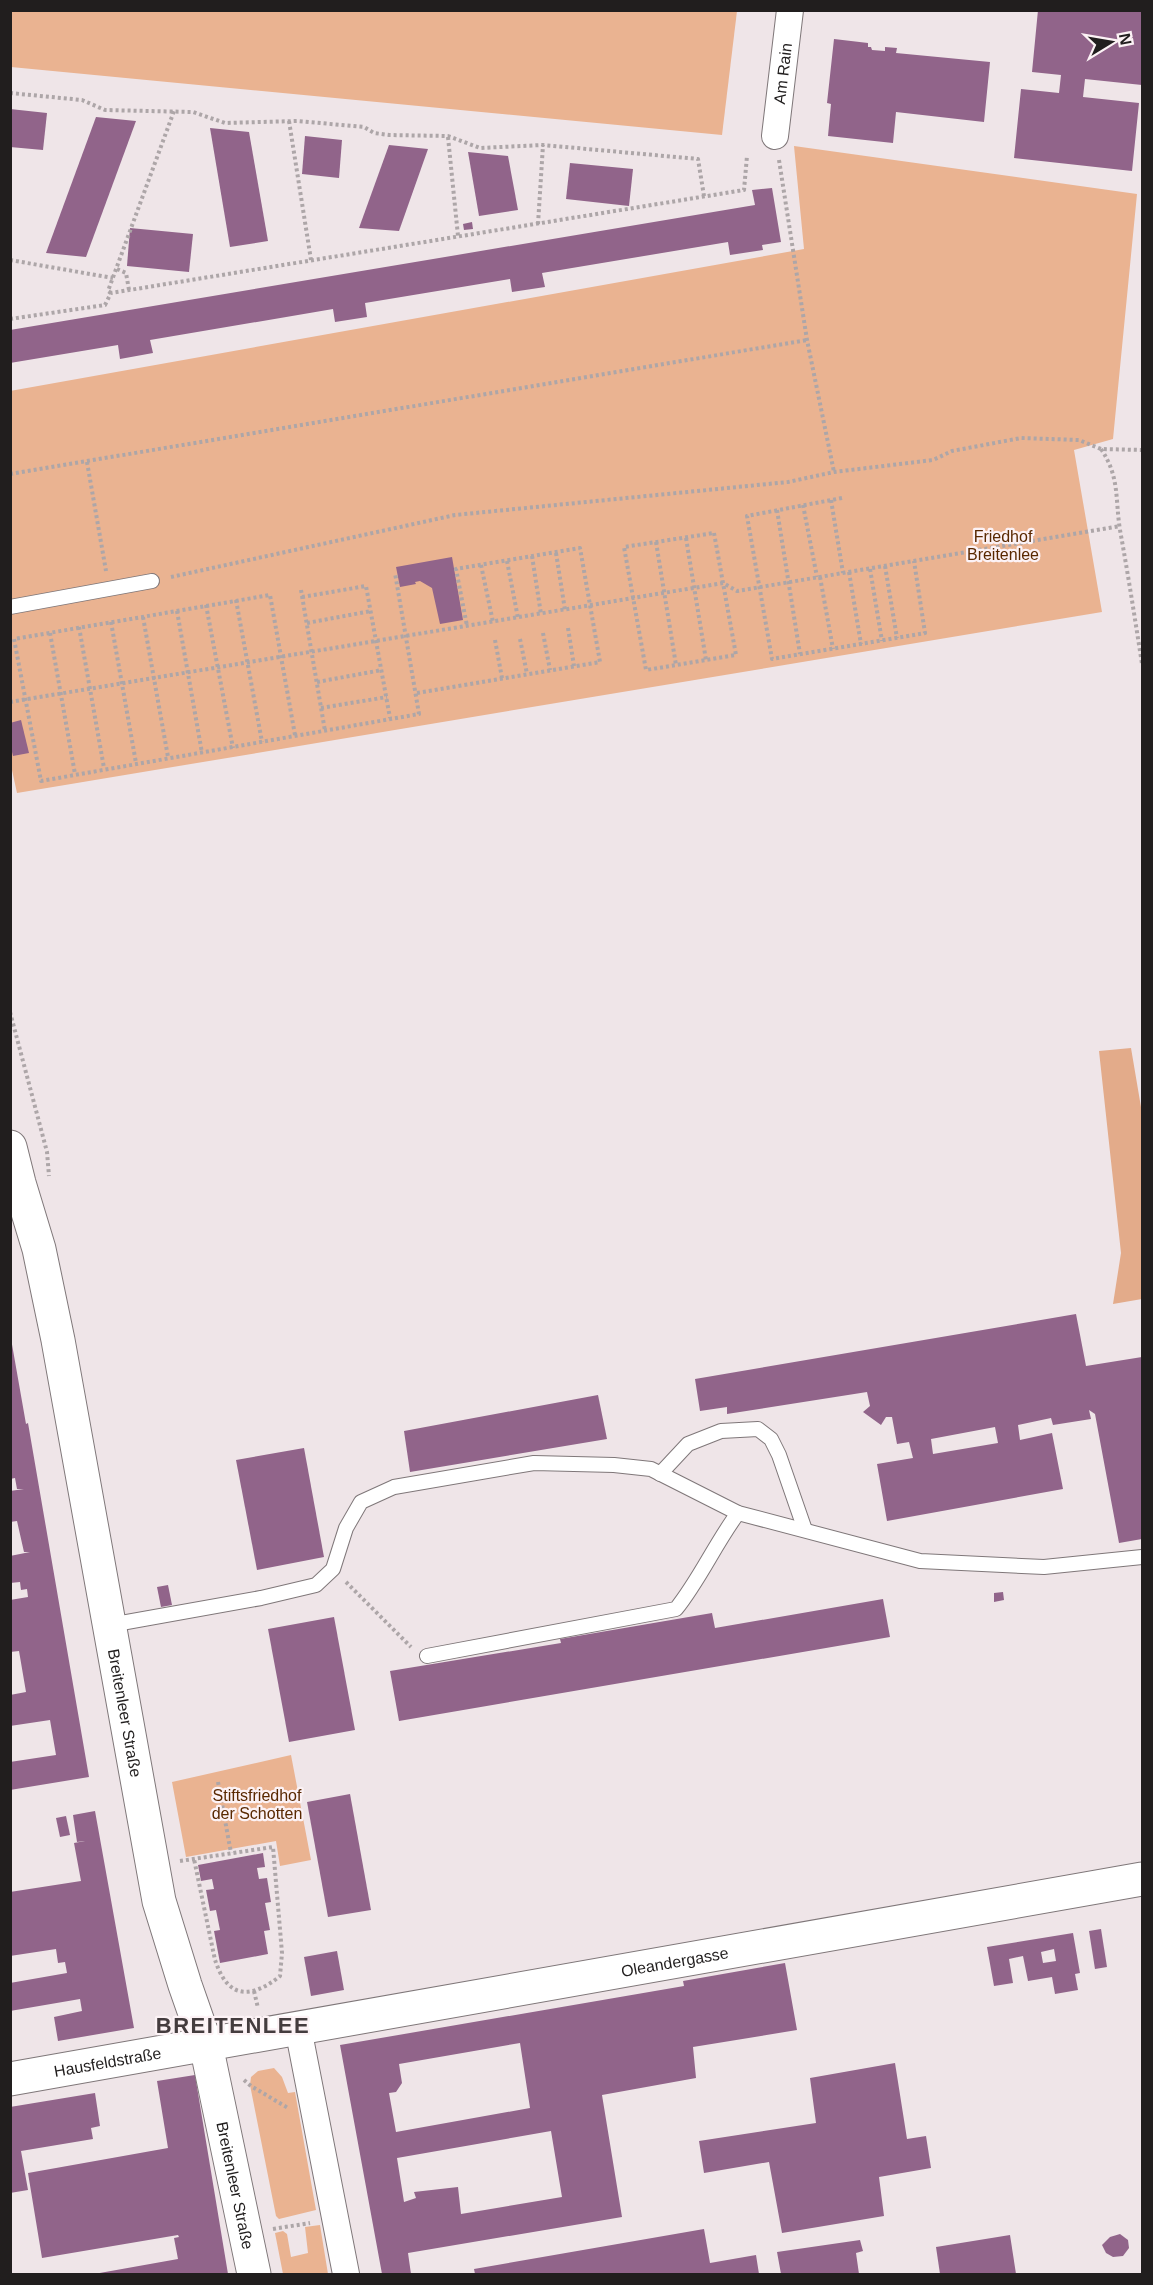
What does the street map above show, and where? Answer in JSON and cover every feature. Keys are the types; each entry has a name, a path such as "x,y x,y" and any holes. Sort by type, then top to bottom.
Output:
{"main road":[{"name":"Breitenleer Straße","path":"10,1147 39,1250 58,1341 159,1901 184,1985 206,2044 254,2274"},
{"name":"Oleandergasse","path":"206,2044 1143,1879"},
{"name":"Hausfeldstraße","path":"10,2079 206,2044"}],"street":[{"name":"Am Rain","path":"776,136 790,10"},
{"path":"298,2028 346,2274"}],"lane":[{"path":"10,607 152,580"},
{"path":"660,1474 688,1444 721,1431 758,1429 771,1439 779,1455 805,1530"},
{"path":"109,1625 261,1598 316,1585 333,1569 346,1528 362,1502 393,1487 534,1462 651,1469 738,1513 920,1561 1044,1567 1143,1557"},
{"path":"427,1656 676,1609 692,1588 719,1538 738,1513"}],"path":[{"path":"10,93 82,100 105,110 193,112 225,123 289,121 364,127 374,133 389,135 448,136 480,148 543,145 698,159 705,196"},
{"path":"111,293 108,291 174,111"},
{"path":"289,121 311,260"},
{"path":"448,136 458,236"},
{"path":"776,136 807,340 834,472"},
{"path":"538,224 543,145"},
{"path":"111,293 744,190 747,156"},
{"path":"10,260 113,278"},
{"path":"117,269 126,273 129,290"},
{"path":"10,319 105,305 111,293"},
{"path":"10,474 807,340"},
{"path":"152,580 455,516 788,482 834,472 933,460 952,451 1021,438 1079,440 1101,449 1143,450"},
{"path":"1101,449 1111,464 1116,489 1143,664"},
{"path":"87,462 109,589"},
{"path":"842,498 747,516 772,659 925,633 914,561"},
{"path":"831,500 861,644"},
{"path":"803,505 833,649"},
{"path":"777,510 800,654"},
{"path":"10,702 694,588 723,584 737,591 1120,526"},
{"path":"714,533 736,655 646,670 624,547 686,538 714,533"},
{"path":"686,538 706,660"},
{"path":"656,542 676,665"},
{"path":"417,693 600,662 580,548 456,569 467,626"},
{"path":"555,553 565,610"},
{"path":"531,556 541,614"},
{"path":"507,561 518,618"},
{"path":"482,565 493,622"},
{"path":"885,566 897,638"},
{"path":"870,569 882,640"},
{"path":"295,735 270,595 14,639 41,781 168,757 233,748 419,714 395,573"},
{"path":"302,597 366,586 390,718"},
{"path":"301,590 325,731"},
{"path":"236,600 262,742"},
{"path":"206,605 233,748"},
{"path":"177,611 202,753"},
{"path":"307,623 371,611"},
{"path":"143,616 168,757"},
{"path":"111,622 136,763"},
{"path":"79,627 104,768"},
{"path":"568,628 574,666"},
{"path":"50,633 75,774"},
{"path":"543,633 550,670"},
{"path":"520,639 527,674"},
{"path":"495,640 502,678"},
{"path":"317,682 382,670"},
{"path":"321,708 387,697"},
{"path":"10,1012 48,1152"},
{"path":"333,1569 412,1647 427,1656"},
{"path":"218,1782 231,1853"},
{"path":"179,1862 194,1859 231,1853 273,1847 282,1953 280,1976 269,1986 254,1991 237,1990 229,1985 220,1972 215,1960 194,1859"},
{"path":"254,1991 258,2008"},
{"path":"242,2079 296,2113"},
{"path":"246,2234 336,2218"}],"green space":[{"path":"10,11 737,11 722,135 11,67"},
{"name":"Friedhof Breitenlee","path":"794,146 1137,194 1113,439 1074,450 1102,612 17,793 10,761 10,391 804,249"},
{"name":"Stiftsfriedhof der Schotten","path":"291,1755 311,1860 280,1866 276,1841 186,1857 172,1782"},
{"path":"274,2068 282,2077 288,2093 295,2092 316,2210 279,2219 276,2216 250,2085 251,2077 258,2071"},
{"path":"320,2225 328,2274 283,2274 275,2233 283,2231 287,2234 291,2257 308,2253 305,2227"}],"shaded area":[{"path":"1131,1048 1142,1113 1142,1299 1113,1304 1121,1253 1099,1051"}],"building":[{"path":"1038,10 1142,10 1142,85 1085,79 1083,97 1139,103 1132,171 1014,158 1021,89 1059,93 1061,75 1032,72"},
{"path":"834,39 868,43 868,47 872,50 885,51 885,47 897,48 896,53 990,62 984,122 896,112 893,143 828,136 831,104 827,103"},
{"path":"10,109 47,113 43,150 10,147"},
{"path":"96,117 136,121 86,257 46,253"},
{"path":"210,128 249,132 268,241 230,247"},
{"path":"305,136 342,140 339,178 302,174"},
{"path":"389,145 428,149 399,231 359,228"},
{"path":"468,152 508,156 518,210 479,216"},
{"path":"570,163 633,169 629,206 566,199"},
{"path":"772,188 781,242 762,245 763,250 730,255 728,242 542,273 545,287 512,292 510,279 365,303 367,317 335,322 333,309 150,340 153,353 120,359 118,345 10,363 10,330 755,205 752,190"},
{"path":"472,222 473,229 464,230 463,224"},
{"path":"130,228 193,234 189,272 127,266"},
{"path":"452,557 463,620 440,624 432,588 420,581 400,587 396,567"},
{"path":"21,720 29,753 13,756 10,744 10,723"},
{"path":"1076,1314 1086,1366 1142,1357 1142,1539 1119,1543 1095,1414 1089,1410 1091,1419 1053,1425 1051,1418 1018,1425 1020,1440 1052,1433 1063,1489 887,1521 877,1464 913,1458 909,1442 897,1444 892,1417 886,1417 881,1425 863,1412 870,1406 867,1392 727,1414 727,1407 700,1411 695,1379","holes":["995,1427 998,1443 933,1454 931,1439"]},
{"path":"10,1333 26,1424 28,1423 89,1777 10,1790 10,1762 56,1755 50,1720 10,1726 10,1695 26,1692 19,1651 10,1652 10,1600 28,1597 27,1589 21,1590 20,1582 10,1583 10,1556 30,1552 24,1552 17,1521 10,1522 10,1491 24,1489 17,1489 15,1478 10,1479"},
{"path":"598,1395 607,1439 410,1472 404,1431"},
{"path":"304,1448 324,1557 257,1570 236,1460"},
{"path":"168,1585 172,1605 161,1607 157,1587"},
{"path":"1003,1592 1004,1600 994,1602 994,1593"},
{"path":"883,1599 890,1637 399,1721 390,1671 561,1643 560,1639 712,1613 715,1628"},
{"path":"334,1617 355,1730 289,1742 268,1629"},
{"path":"350,1794 371,1910 328,1917 307,1802"},
{"path":"95,1811 134,2028 58,2041 54,2017 82,2011 80,1999 10,2011 10,1983 67,1973 65,1962 58,1963 56,1949 10,1956 10,1892 81,1881 74,1843 85,1841 77,1842 73,1815"},
{"path":"66,1816 70,1835 60,1837 56,1818"},
{"path":"263,1853 265,1867 257,1868 259,1879 267,1878 271,1902 265,1903 270,1930 264,1931 268,1954 220,1963 214,1931 220,1930 216,1910 210,1911 206,1890 214,1889 212,1879 201,1881 198,1865"},
{"path":"1101,1929 1107,1967 1095,1969 1089,1931"},
{"path":"1073,1933 1080,1973 1075,1974 1078,1990 1055,1994 1052,1977 1028,1981 1023,1956 1009,1959 1013,1983 994,1986 987,1947","holes":["1054,1949 1056,1961 1043,1963 1041,1952"]},
{"path":"337,1951 344,1990 311,1996 304,1957"},
{"path":"785,1963 797,2030 693,2047 696,2078 602,2095 622,2217 408,2253 411,2274 382,2274 340,2045 684,1986 683,1981","holes":["520,2043 530,2108 396,2132 389,2093 396,2092 402,2083 399,2064","551,2131 562,2197 461,2214 458,2187 414,2192 416,2198 404,2202 397,2158"]},
{"path":"895,2063 907,2139 926,2136 931,2168 879,2177 884,2216 782,2233 769,2162 704,2173 699,2141 816,2123 810,2078"},
{"path":"195,2075 228,2274 94,2274 178,2259 174,2238 179,2237 178,2235 42,2258 28,2173 168,2148 157,2081"},
{"path":"95,2093 100,2126 91,2128 93,2139 21,2151 28,2190 10,2193 10,2107"},
{"path":"704,2229 710,2263 756,2255 759,2274 475,2274 474,2269"},
{"path":"1120,2234 1128,2240 1129,2248 1123,2256 1113,2257 1106,2253 1102,2245 1110,2237"},
{"path":"1010,2235 1016,2274 940,2274 936,2247"},
{"path":"860,2240 863,2251 856,2253 859,2274 781,2274 777,2252"}],"district":[{"name":"BREITENLEE","path":"233,2025"}]}
